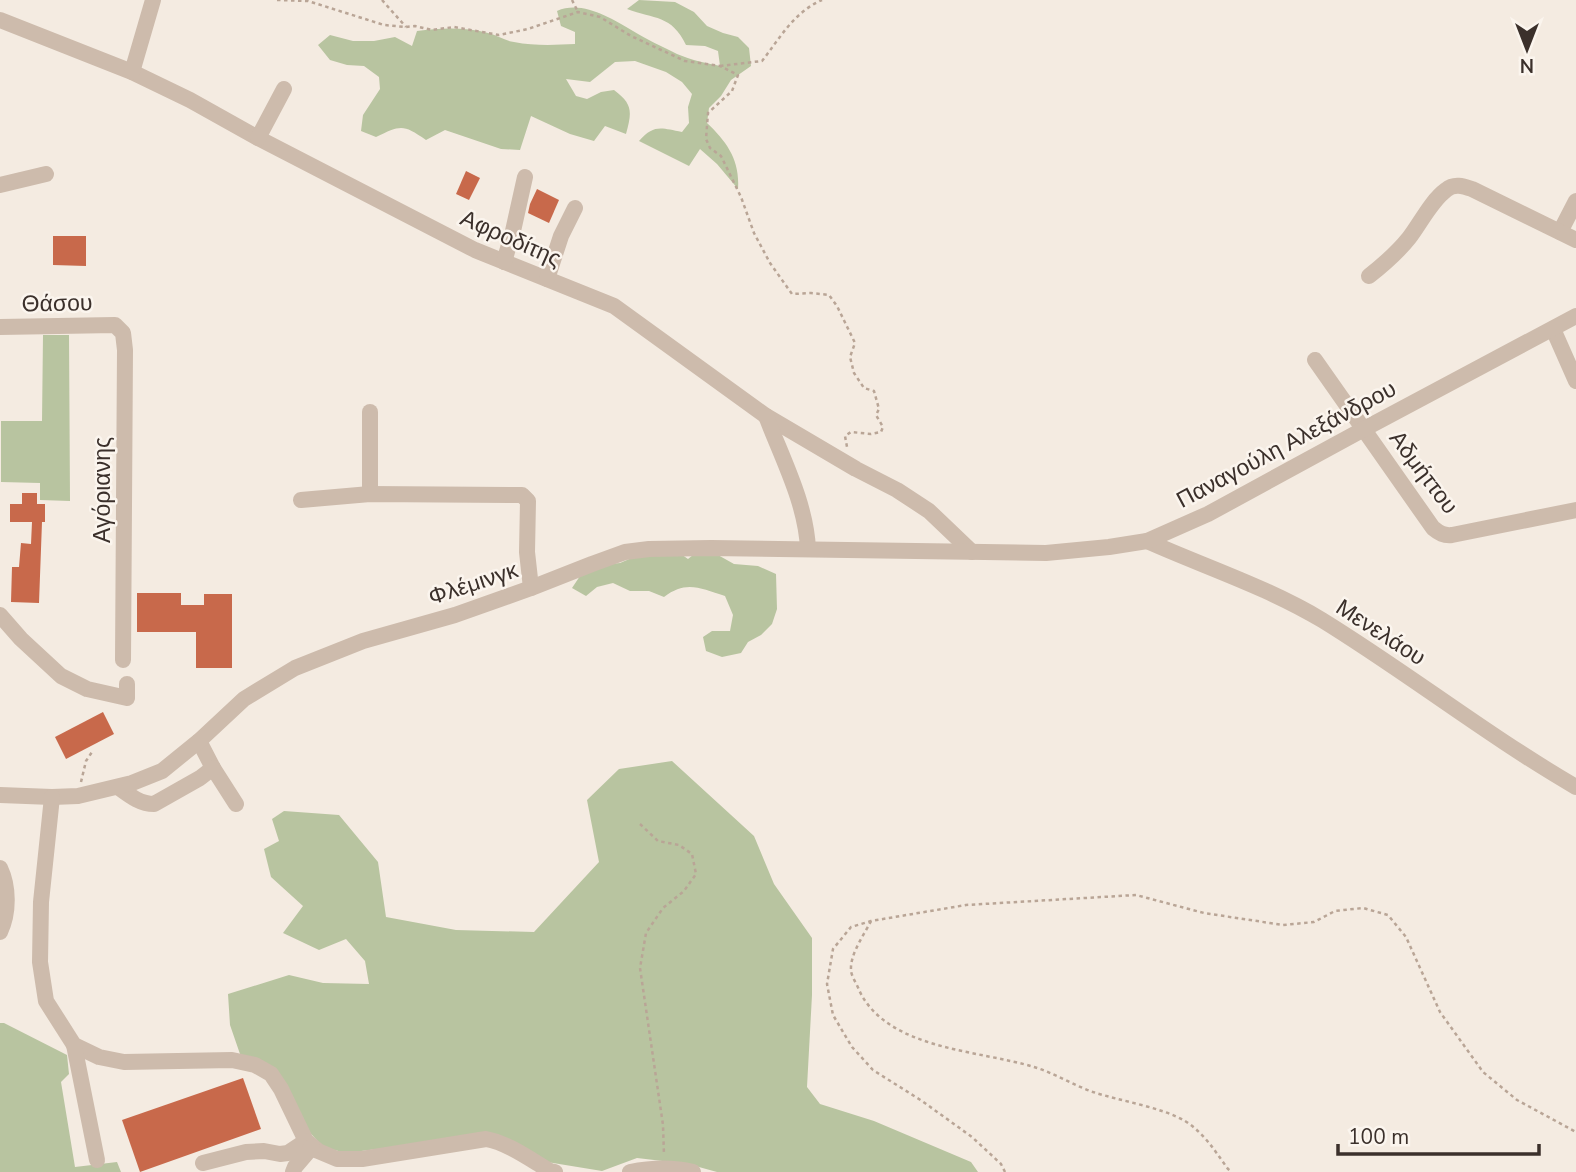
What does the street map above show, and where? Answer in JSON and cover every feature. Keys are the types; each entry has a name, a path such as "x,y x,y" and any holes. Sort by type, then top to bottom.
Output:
{"street":[{"path":"132,72 153,0"},
{"name":"Αφροδίτης","path":"0,20 132,72 475,250 614,306 766,416 929,511 972,552"},
{"path":"258,138 284,89"},
{"path":"0,186 46,174"},
{"path":"504,262 525,177"},
{"path":"1369,276 1408,240 1447,188 1454,186 1461,185 1472,189 1576,240"},
{"path":"1560,232 1576,201"},
{"path":"547,279 561,236 575,208"},
{"name":"Παναγούλη Αλεξάνδρου","path":"1001,553 1084,550 1147,541 1208,514 1576,316"},
{"name":"Θάσου","path":"0,327 115,325"},
{"name":"Αγόριανης","path":"115,325 123,333 125,350 123,660"},
{"path":"1553,329 1576,381"},
{"name":"Αδμήττου","path":"1314,360 1439,533 1452,535 1576,509"},
{"path":"370,412 370,494"},
{"path":"766,416 795,490 808,549"},
{"path":"301,500 370,494 522,495 528,501 527,552 531,588"},
{"name":"Μενελάου","path":"1147,541 1261,589 1319,618 1506,744 1576,787"},
{"name":"Φλέμινγκ","path":"0,795 78,796 118,787 163,771 244,699 295,668 363,641 455,615 625,552 711,548 1001,553"},
{"path":"0,615 21,639 61,676 87,689 127,698 127,684"},
{"path":"199,741 236,804"},
{"path":"118,787 146,804 154,804 213,768"},
{"path":"52,797 41,902 40,962 46,1001 74,1045 96,1160"},
{"path":"0,868 7,906 0,932"},
{"path":"74,1045 99,1057 124,1062 232,1060 255,1065 271,1074 309,1144 318,1152 337,1159 362,1159 486,1139 493,1140 555,1172"},
{"path":"203,1163 246,1152 288,1153 309,1144"},
{"path":"293,1172 309,1144"},
{"path":"630,1172 644,1169 683,1169 693,1172"}],"path":[{"path":"277,0 308,1 384,24 432,30 454,27 499,35 528,29 578,12 600,18 685,61 720,66 762,61 801,12 822,0"},
{"path":"382,0 406,27"},
{"path":"572,0 578,12"},
{"path":"720,66 738,75 732,91 708,113 706,139 710,148 721,156 741,197 754,233 770,263 792,294 830,295 855,343 850,357 854,373 864,388 874,391 879,409 876,415 883,427 881,432 851,432 845,436 845,445 851,453"},
{"path":"78,796 86,761 92,752"},
{"path":"640,824 658,841 679,845 692,854 696,874 684,891 663,908 646,933 640,968 663,1125 664,1169"},
{"path":"1005,1172 1001,1164 972,1136 873,1070 852,1047 833,1015 827,984 833,950 851,927 871,921 966,905 1136,895 1203,913 1283,925 1314,922 1335,911 1363,908 1388,915 1406,937 1440,1012 1483,1072 1517,1100 1576,1132"},
{"path":"871,921 854,955 851,971 862,996 883,1021 915,1037 1034,1067 1093,1092 1184,1121 1203,1135 1232,1172"}],"green space":[{"path":"639,0 675,2 694,12 707,26 738,37 749,48 751,66 731,80 709,108 707,123 731,152 737,169 738,189 700,149 689,166 639,141 649,132 658,129 682,132 689,123 688,107 692,94 682,82 666,72 635,61 615,62 590,82 566,79 576,96 587,99 601,92 614,90 620,95 629,109 626,134 605,126 594,141 570,134 531,116 520,150 501,149 445,130 426,140 402,128 376,137 361,131 363,115 380,89 379,77 364,66 330,60 318,45 330,35 353,41 395,37 412,46 417,31 435,29 479,31 522,43 575,44 575,32 561,26 557,11 576,8 606,16 677,54 720,66 718,51 705,46 686,45 681,35 668,23 627,9"},
{"path":"43,335 69,335 70,501 40,500 40,483 1,482 1,421 42,421"},
{"path":"709,550 734,564 758,566 776,574 777,609 772,624 761,635 748,642 741,653 722,657 706,651 703,637 712,631 730,631 733,615 725,596 693,587 679,589 664,597 649,591 630,591 613,583 597,587 586,596 572,588 582,573 600,565 620,563 634,557 678,552 688,559"},
{"path":"672,761 754,836 774,884 812,938 807,1087 820,1104 874,1121 971,1162 978,1172 717,1172 688,1164 637,1158 602,1171 547,1162 486,1135 346,1153 323,1147 303,1125 280,1077 240,1054 230,1025 228,994 289,975 323,983 369,984 365,961 346,939 319,950 283,933 303,906 271,877 264,849 279,841 272,819 284,811 339,815 378,862 386,917 456,930 534,932 599,862 587,800 619,769"},
{"path":"0,1023 67,1055 69,1074 61,1082 75,1167 117,1162 121,1172 0,1172"}],"building":[{"path":"466,171 480,178 469,200 456,194"},
{"path":"537,189 559,200 549,223 528,213"},
{"path":"53,236 86,236 86,266 53,265"},
{"path":"22,493 37,493 37,504 45,504 39,603 11,602 12,567 19,567 21,543 31,544 32,522 10,522 10,504 22,504"},
{"path":"137,593 181,593 181,605 204,605 204,594 232,594 232,668 196,668 196,632 137,632"},
{"path":"103,712 114,734 66,759 55,737"},
{"path":"243,1078 261,1129 140,1172 122,1120"}]}
